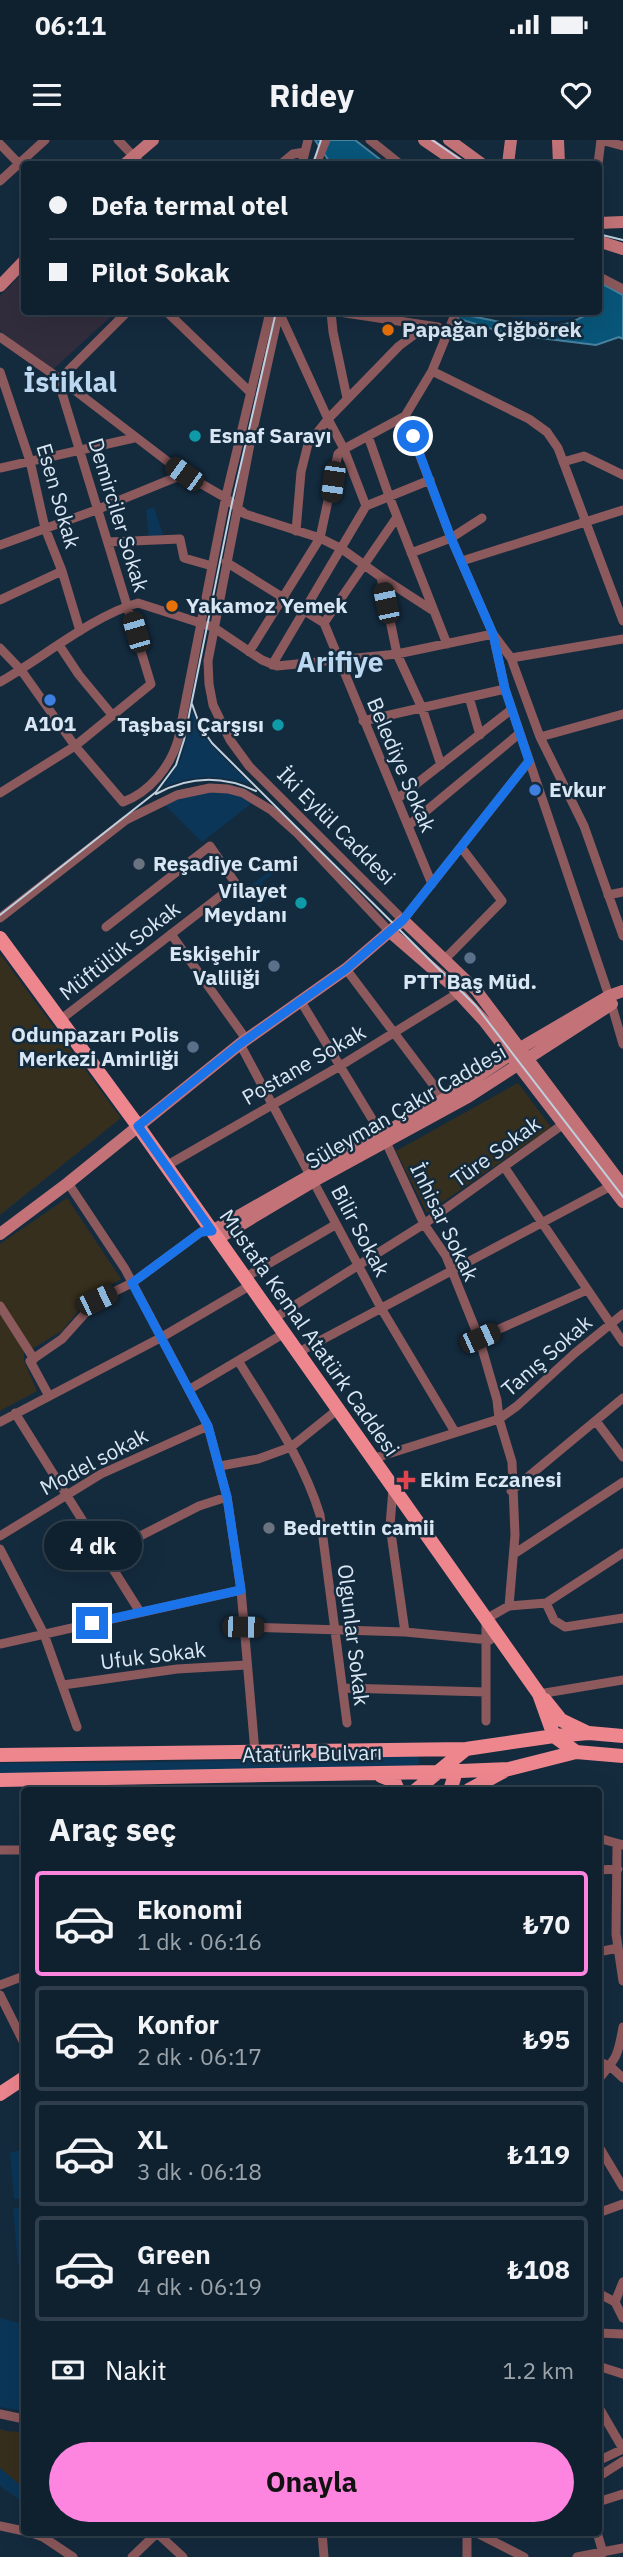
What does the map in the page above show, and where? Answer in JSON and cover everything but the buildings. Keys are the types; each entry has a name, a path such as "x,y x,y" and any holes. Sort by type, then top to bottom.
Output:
{"main road":[{"path":"134,161 153,140"},
{"path":"424,140 455,161"},
{"path":"449,140 478,161"},
{"path":"508,161 511,140"},
{"path":"558,140 559,161"},
{"path":"602,223 623,222"},
{"path":"602,242 623,249"},
{"path":"0,286 21,264"},
{"path":"0,1234 68,1183 243,1041 346,969 403,920"},
{"name":"İki Eylül Caddesi","path":"403,920 476,990 562,1125 623,1202"},
{"name":"İki Eylül Caddesi","path":"390,932 458,993 519,1057 623,1186"},
{"name":"Mustafa Kemal Atatürk Caddesi","path":"0,939 138,1126 486,1619 493,1640 539,1694 554,1736"},
{"path":"519,1057 623,991"},
{"name":"Süleyman Çakır Caddesi","path":"215,1235 519,1057"},
{"name":"Süleyman Çakır Caddesi","path":"383,1137 468,1097 519,1057"},
{"path":"539,1694 561,1720 589,1733"},
{"path":"523,1742 533,1735 542,1723 539,1694"},
{"name":"Atatürk Bulvarı","path":"0,1755 435,1750 466,1749 589,1733 623,1736"},
{"path":"554,1736 576,1752"},
{"path":"451,1767 466,1749"},
{"path":"417,1750 422,1752 428,1761 425,1769 419,1773"},
{"path":"435,1750 451,1767 452,1787"},
{"path":"474,1787 509,1769 576,1752 623,1756"},
{"path":"419,1787 436,1772 451,1767 509,1769"},
{"name":"Atatürk Bulvarı","path":"0,1780 79,1785 436,1772"},
{"path":"373,1775 394,1781 397,1787"},
{"path":"0,2094 21,2080"}],"street":[{"path":"26,161 45,140"},
{"path":"118,140 132,161"},
{"path":"303,161 308,140"},
{"path":"317,161 326,140"},
{"path":"370,140 396,161"},
{"path":"598,161 601,140 623,146"},
{"path":"0,144 4,153 21,165"},
{"path":"285,161 293,154 305,152"},
{"path":"0,181 21,167"},
{"path":"602,278 623,289"},
{"path":"60,379 124,315"},
{"path":"170,315 251,393"},
{"path":"0,649 21,670 75,746 123,802 156,780 174,752 226,498 269,315"},
{"name":"İki Eylül Caddesi","path":"278,315 213,627 208,661 213,705 230,740 269,788 403,920"},
{"path":"280,315 344,449 366,506"},
{"path":"331,315 348,398"},
{"path":"374,315 450,329"},
{"path":"249,652 320,538 331,498 338,454 405,416 432,371 455,315"},
{"path":"296,531 302,472 308,444 328,419 399,346 418,332 450,329"},
{"path":"0,337 60,379 134,438 184,474 226,498 245,514 320,538 342,549 381,578 432,610"},
{"path":"432,371 528,419 547,432 558,448 623,621"},
{"name":"Esen Sokak","path":"0,372 30,461 45,528 62,571 79,631"},
{"name":"Demirciler Sokak","path":"0,793 75,746 152,684 96,510 60,379"},
{"path":"405,416 451,538 493,634 505,689 611,1000 623,1044"},
{"path":"368,436 447,644"},
{"path":"0,468 134,438"},
{"path":"563,462 584,457 623,475"},
{"path":"0,545 184,474"},
{"path":"272,665 366,506 430,480"},
{"path":"462,561 623,510"},
{"path":"226,562 324,623 397,517"},
{"path":"411,553 451,538 482,518"},
{"path":"108,542 180,539 184,558 212,566"},
{"path":"0,600 62,571"},
{"path":"381,578 397,654 422,708 441,765"},
{"path":"0,682 79,631 128,605 138,603 213,627 272,665 397,654 493,634"},
{"name":"Belediye Sokak","path":"324,623 432,884"},
{"path":"493,634 511,658 540,737 584,826 623,936"},
{"path":"511,658 623,639"},
{"path":"59,645 79,675 113,716"},
{"path":"363,720 505,689"},
{"path":"469,697 480,734"},
{"path":"397,799 512,709"},
{"path":"540,737 623,714"},
{"path":"408,826 520,733"},
{"path":"403,920 529,761"},
{"name":"İki Eylül Caddesi","path":"0,918 126,820 177,795 210,788 243,793 271,810 298,834 390,932"},
{"name":"Müftülük Sokak","path":"60,1020 236,884 210,846 106,927"},
{"path":"445,959 502,901 461,847"},
{"path":"608,895 623,892"},
{"name":"Bilir Sokak","path":"170,934 243,1041 335,1225 455,1432"},
{"path":"346,969 444,1099"},
{"name":"Postane Sokak","path":"166,1166 340,1066 458,993"},
{"name":"İnhisar Sokak","path":"300,1000 383,1137 424,1224 446,1256 480,1338 512,1462 514,1554 509,1606"},
{"name":"Türe Sokak","path":"273,1319 424,1224 562,1125"},
{"path":"505,1168 623,1342"},
{"path":"68,1183 132,1283 208,1426 227,1497 241,1590 255,1752"},
{"path":"297,1353 609,1187"},
{"path":"0,1422 162,1337 335,1225"},
{"path":"49,1396 30,1361 62,1339 97,1300 132,1283 201,1232 215,1235"},
{"path":"480,1338 587,1290"},
{"path":"0,1306 34,1359"},
{"name":"Tanış Sokak","path":"372,1459 499,1419 623,1314"},
{"path":"190,1389 283,1334"},
{"name":"Olgunlar Sokak","path":"239,1362 292,1447 320,1515 344,1688 346,1723"},
{"path":"511,1491 623,1398"},
{"path":"220,1466 258,1459 292,1447 337,1410"},
{"path":"16,1413 140,1612"},
{"path":"596,1421 623,1457"},
{"name":"Model sokak","path":"0,1536 101,1474 208,1426"},
{"path":"514,1554 623,1482"},
{"path":"393,1488 390,1526 405,1632"},
{"path":"105,1554 199,1506 227,1497"},
{"path":"0,1549 44,1634 77,1727"},
{"path":"486,1619 509,1606 546,1603 623,1553"},
{"path":"0,1644 241,1590"},
{"path":"546,1603 554,1620 565,1627 623,1618"},
{"path":"243,1627 405,1632 493,1640 486,1692 486,1721"},
{"name":"Ufuk Sokak","path":"63,1685 177,1669 247,1665"},
{"path":"539,1694 623,1681"},
{"path":"344,1688 486,1692"},
{"path":"602,1839 620,1845 616,1934 623,1981"},
{"path":"0,1850 21,1850"},
{"path":"602,1870 618,1868"},
{"path":"602,1951 618,1948"},
{"path":"0,1985 21,1977"},
{"path":"0,1995 21,2037"},
{"path":"602,2076 611,2067 619,2052 623,2026"},
{"path":"602,2063 623,2078"},
{"path":"602,2152 623,2187"},
{"path":"602,2212 623,2204"},
{"path":"615,2302 623,2282"},
{"path":"602,2295 615,2302 623,2318"},
{"path":"602,2333 623,2334"},
{"path":"602,2367 623,2374"},
{"path":"602,2413 623,2449 602,2459"},
{"path":"0,2414 21,2418"},
{"path":"602,2475 623,2462"},
{"path":"602,2501 623,2494"},
{"path":"0,2526 21,2530"},
{"path":"40,2536 74,2557"},
{"path":"132,2557 153,2536"},
{"path":"161,2536 183,2557"},
{"path":"322,2536 324,2557"},
{"path":"467,2536 467,2557"},
{"path":"495,2536 515,2554 524,2557"},
{"path":"598,2536 603,2553"},
{"path":"577,2557 623,2548"}],"shaded area":[{"path":"315,140 355,140 382,161 329,161"},
{"path":"21,275 21,315 113,315 51,371 0,330 0,296"},
{"path":"602,284 623,295 623,339 619,337 596,345 508,334 447,315 544,325 560,325 587,315 602,315"},
{"path":"495,315 580,315 552,322"},
{"path":"154,507 163,535 149,538 146,510"},
{"path":"193,712 210,743 251,784 206,777 163,787 181,760"},
{"path":"219,791 239,795 252,803 202,842 164,804 195,792"},
{"path":"280,863 283,867 262,882 266,888 273,883 275,885 271,897 261,905 261,909 250,896 259,892 255,888 248,893 245,890"},
{"path":"0,954 121,1118 0,1215"},
{"path":"518,1083 551,1127 427,1213 396,1151"},
{"path":"67,1198 121,1279 89,1298 62,1331 30,1350 0,1301 0,1244"},
{"path":"0,1312 24,1351 24,1361 37,1391 0,1411"},
{"path":"418,1756 420,1763 413,1766 0,1774 0,1763"},
{"path":"21,2150 21,2198 14,2199 10,2152"},
{"path":"21,2207 21,2264 18,2264 13,2208"},
{"path":"0,2318 21,2323 21,2410 0,2407"},
{"path":"0,2429 21,2432 21,2501 0,2486"},
{"path":"0,2468 21,2486 21,2501 0,2486"}],"tram line":[{"path":"314,161 321,140"},
{"path":"432,140 463,161"},
{"path":"602,235 623,240"},
{"path":"0,915 156,792 176,765 184,740 232,503 275,315"},
{"path":"192,704 200,726 212,743 476,1006 623,1197"},
{"path":"156,794 181,784 206,780 231,782 256,791"}],"place":[{"name":"Papağan Çiğbörek","path":"388,330"},
{"name":"Esnaf Sarayı","path":"195,436"},
{"name":"Yakamoz Yemek","path":"172,606"},
{"name":"A101","path":"50,700"},
{"name":"Taşbaşı Çarşısı","path":"278,725"},
{"name":"Evkur","path":"535,790"},
{"name":"Reşadiye Cami","path":"139,864"},
{"name":"Vilayet Meydanı","path":"301,903"},
{"name":"PTT Baş Müd.","path":"470,958"},
{"name":"Eskişehir Valiliği","path":"274,966"},
{"name":"Odunpazarı Polis Merkezi Amirliği","path":"193,1047"},
{"name":"Ekim Eczanesi","path":"406,1480"},
{"name":"Bedrettin camii","path":"269,1528"}],"district":[{"name":"İstiklal","path":"70,382"},
{"name":"Arifiye","path":"340,662"}],"route":[{"path":"92,1623 241,1590 227,1497 208,1426 132,1283 201,1232 212,1231 138,1126 240,1044 346,969 403,920 529,761 505,689 493,634 451,538 413,436"}]}
